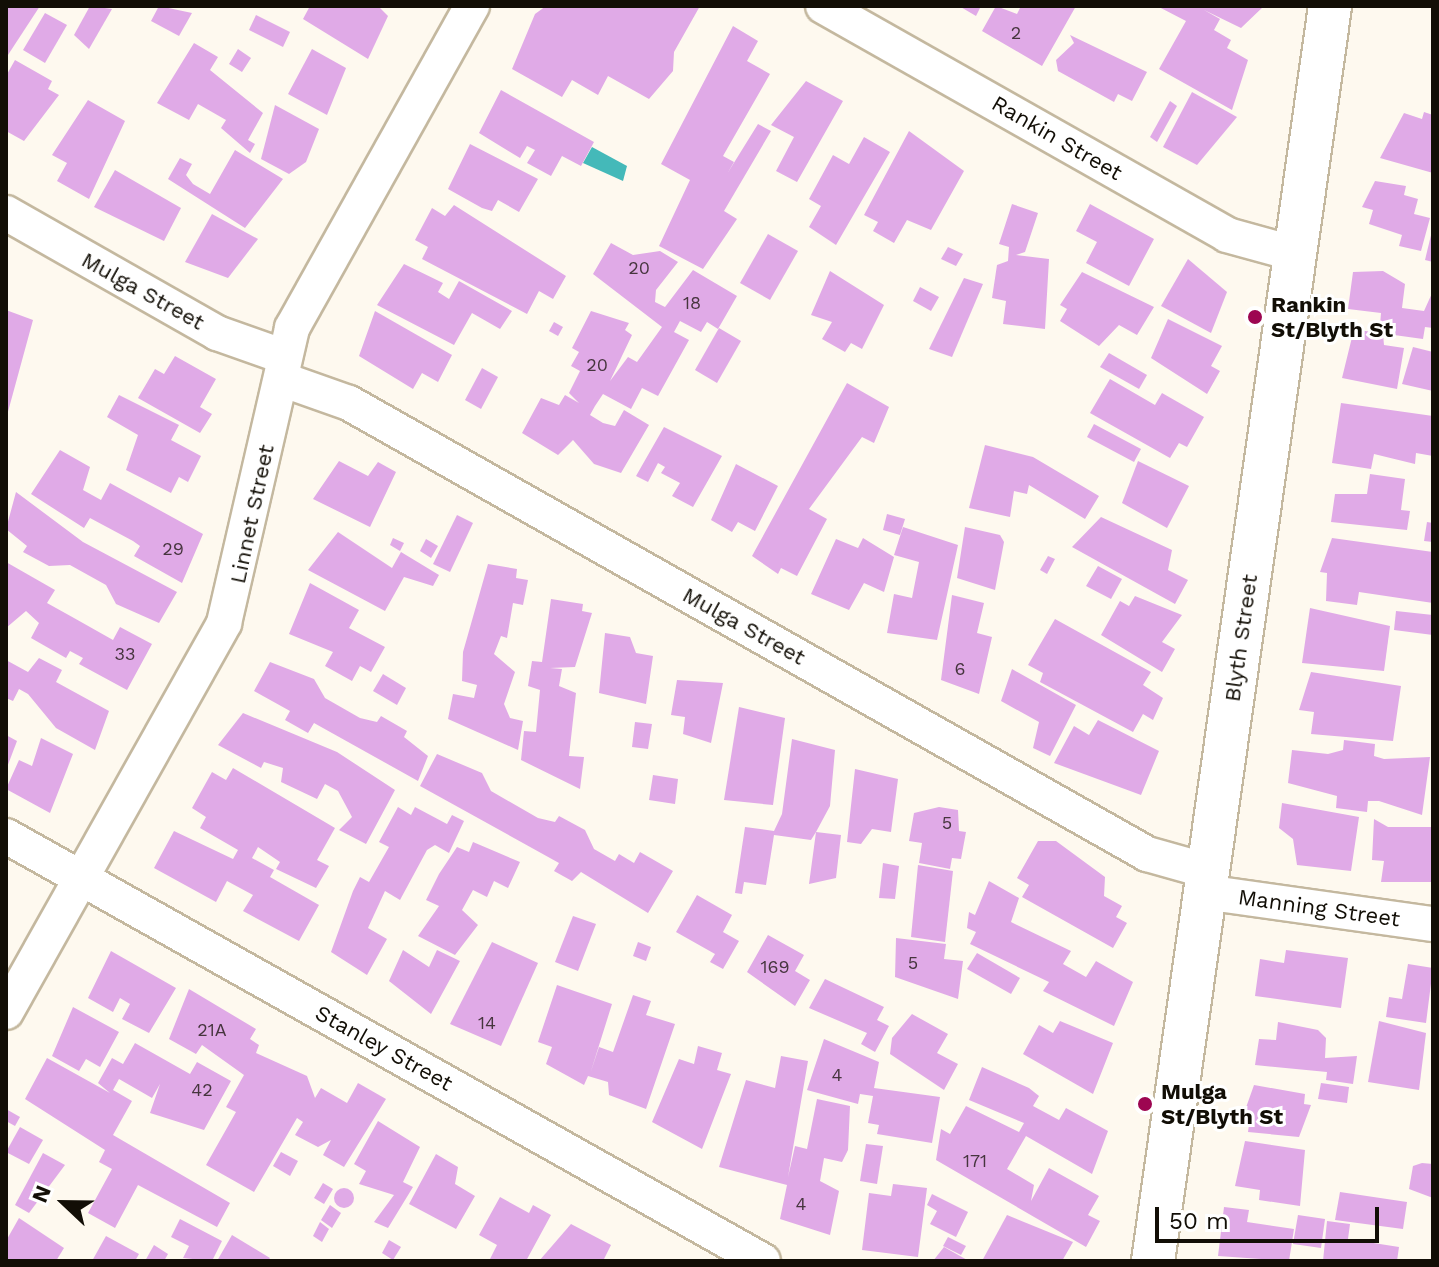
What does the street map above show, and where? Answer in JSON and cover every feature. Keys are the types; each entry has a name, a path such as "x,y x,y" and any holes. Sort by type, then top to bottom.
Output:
{"street":[{"name":"Linnet Street","path":"6,1012 233,601 283,368 299,312 472,6"},
{"name":"Rankin Street","path":"823,6 1227,235 1296,254"},
{"name":"Blyth Street","path":"1153,1261 1330,9"},
{"name":"Mulga Street","path":"6,213 1147,854 1206,882"},
{"name":"Stanley Street","path":"6,836 763,1261"},
{"name":"Manning Street","path":"1206,882 1433,924"}],"water":[{"path":"592,147 627,166 623,181 583,163"}],"building":[{"path":"6,6 40,6 6,58"},
{"path":"90,6 112,9 89,49 74,35"},
{"path":"159,6 192,13 179,36 151,21"},
{"path":"310,6 378,6 388,16 368,59 303,19"},
{"path":"546,6 700,6 674,52 673,71 649,99 608,76 598,95 572,80 562,97 512,69 535,14"},
{"path":"959,6 981,6 976,16"},
{"path":"996,6 1017,14 1021,6 1076,6 1042,66 982,31"},
{"path":"1157,6 1264,6 1241,28 1204,10 1220,19 1214,30 1231,40 1227,48 1248,60 1232,110 1159,69 1186,21"},
{"path":"45,13 67,25 45,63 23,50"},
{"path":"256,15 290,32 283,47 249,30"},
{"path":"733,26 758,41 747,61 770,74 723,156 734,162 727,174 758,124 771,131 724,211 737,219 703,269 659,246 690,180 661,164"},
{"path":"1070,35 1147,72 1132,101 1118,94 1114,102 1058,71 1056,60 1074,43"},
{"path":"194,43 218,57 210,70 263,113 248,140 255,144 250,153 221,128 226,120 198,104 189,120 157,103"},
{"path":"238,49 251,58 242,72 229,64"},
{"path":"312,49 346,68 327,115 288,94"},
{"path":"15,60 52,81 48,89 59,95 24,141 6,131 6,76"},
{"path":"806,81 843,101 797,182 776,171 794,137 771,125"},
{"path":"501,90 594,142 581,166 562,156 551,176 527,163 535,150 527,146 520,158 479,133"},
{"path":"1192,92 1237,117 1197,165 1163,147"},
{"path":"88,100 125,121 89,199 57,181 67,163 52,155"},
{"path":"1170,101 1177,106 1157,142 1150,137"},
{"path":"275,105 319,129 306,162 289,174 261,159"},
{"path":"1424,112 1433,115 1433,173 1380,158 1404,113 1422,119"},
{"path":"909,131 964,171 931,230 907,220 894,243 873,231 878,222 864,215"},
{"path":"864,137 890,152 836,245 809,227 821,206 809,199 833,155 849,164"},
{"path":"470,144 538,179 519,212 498,200 492,211 482,208 448,189"},
{"path":"235,150 283,179 245,228 168,179 180,158 192,164 186,175 193,184 210,194"},
{"path":"115,170 181,208 164,241 94,207"},
{"path":"1375,181 1406,186 1404,195 1418,199 1414,214 1430,218 1421,251 1399,246 1402,235 1369,224 1373,210 1362,207"},
{"path":"1012,204 1038,213 1025,252 1016,255 1049,259 1045,329 1003,324 1006,301 992,298 997,265 1008,261 1009,247 999,244"},
{"path":"1090,204 1154,239 1129,286 1086,263 1097,242 1076,231"},
{"path":"454,205 566,276 553,299 539,291 527,314 422,259 428,247 415,240 432,208 445,216"},
{"path":"212,214 258,239 228,278 185,262"},
{"path":"1433,231 1433,262 1425,260"},
{"path":"768,234 798,251 770,300 740,283"},
{"path":"611,243 633,255 660,251 678,262 656,290 655,302 665,307 693,270 737,296 718,329 707,322 701,332 680,321 674,332 689,340 658,396 642,388 631,409 603,394 595,406 590,415 603,423 615,426 624,410 649,425 621,473 594,464 573,440 558,455 522,433 541,398 559,405 565,395 579,403 569,393 580,371 571,366 579,352 572,348 591,311 629,323 625,330 632,335 610,381 628,357 637,362 662,327 593,274"},
{"path":"948,247 963,254 956,266 941,259"},
{"path":"1188,259 1227,292 1211,333 1161,306"},
{"path":"404,264 443,283 438,292 449,299 459,281 512,311 500,329 472,313 454,345 377,305"},
{"path":"830,271 884,305 862,349 851,343 845,352 822,339 832,322 811,315"},
{"path":"1383,271 1405,284 1402,308 1424,311 1433,291 1433,328 1425,327 1423,339 1394,335 1396,327 1380,325 1381,313 1348,309 1353,272"},
{"path":"1082,272 1154,307 1137,335 1119,325 1099,346 1060,321 1067,309 1060,305"},
{"path":"964,278 983,284 952,357 929,349"},
{"path":"920,287 939,297 931,311 913,301"},
{"path":"6,310 33,320 6,419"},
{"path":"375,311 452,355 438,382 422,373 413,389 359,356"},
{"path":"1168,319 1222,346 1211,366 1220,371 1207,394 1151,358"},
{"path":"554,322 563,327 558,336 549,331"},
{"path":"719,328 741,341 717,383 695,370"},
{"path":"1354,329 1383,334 1384,345 1404,348 1397,389 1342,378"},
{"path":"1413,347 1433,352 1433,391 1402,384"},
{"path":"1109,353 1147,375 1139,389 1100,367"},
{"path":"175,356 216,379 200,407 212,414 200,433 138,398 155,369 164,374"},
{"path":"482,368 498,377 481,409 465,400"},
{"path":"1110,379 1155,405 1162,393 1204,417 1187,447 1179,443 1170,458 1090,413"},
{"path":"847,383 889,407 874,443 862,437 809,509 827,519 797,576 781,568 778,574 752,556"},
{"path":"119,395 179,425 171,440 201,456 188,482 179,477 171,493 126,470 138,435 107,417"},
{"path":"1341,403 1433,416 1433,456 1416,453 1415,464 1374,454 1371,469 1332,463"},
{"path":"1094,424 1141,449 1134,462 1087,437"},
{"path":"664,427 722,456 693,507 672,496 680,483 661,473 665,467 658,463 648,482 636,476"},
{"path":"985,445 1033,457 1099,496 1085,519 1029,485 1027,494 1014,491 1010,517 969,508"},
{"path":"60,450 90,467 83,490 101,500 110,483 203,534 182,583 134,556 140,546 133,541 90,518 84,528 31,494"},
{"path":"339,461 368,476 378,462 396,472 370,527 313,499"},
{"path":"1138,461 1189,486 1167,528 1122,503"},
{"path":"736,464 778,486 755,531 738,522 732,532 711,520"},
{"path":"1370,474 1405,479 1401,510 1410,511 1407,530 1331,522 1335,494 1367,494"},
{"path":"16,492 83,542 177,592 159,623 116,604 106,585 70,565 49,566 23,552 27,546 6,529"},
{"path":"887,514 905,519 900,535 883,530"},
{"path":"457,515 473,523 450,572 433,564"},
{"path":"1101,517 1172,550 1168,570 1188,580 1175,604 1072,547"},
{"path":"1427,522 1433,523 1433,542 1424,541"},
{"path":"903,527 958,545 937,640 887,633 894,594 912,598 919,562 894,555"},
{"path":"965,527 1000,535 1004,542 995,590 957,578"},
{"path":"338,532 392,568 401,552 439,575 433,586 404,577 385,611 308,570"},
{"path":"393,538 404,543 400,551 390,545"},
{"path":"863,538 894,557 884,592 864,583 849,610 811,594 836,539 858,548"},
{"path":"1332,538 1433,552 1433,603 1359,592 1357,605 1326,601 1327,573 1320,572"},
{"path":"426,539 438,546 431,558 420,551"},
{"path":"1048,556 1055,559 1047,574 1040,570"},
{"path":"6,562 55,590 47,603 113,640 120,627 152,644 127,690 79,664 83,658 70,651 66,658 31,638 39,623 26,611 6,628"},
{"path":"488,564 517,569 516,578 528,580 523,605 513,603 507,638 501,636 494,654 515,672 504,704 510,718 523,721 518,750 448,719 453,694 474,698 477,685 462,681 463,652"},
{"path":"1098,566 1122,579 1111,599 1086,586"},
{"path":"310,583 359,610 349,628 385,647 371,672 360,666 352,681 325,666 333,652 289,634"},
{"path":"952,595 984,603 977,633 992,637 979,694 941,680"},
{"path":"1135,596 1182,615 1162,642 1175,649 1162,672 1101,635 1120,601 1129,606"},
{"path":"551,599 583,604 582,611 592,613 575,667 550,668 562,669 559,686 576,693 569,756 584,757 580,789 521,760 524,731 536,732 540,690 528,686 532,661 542,662"},
{"path":"1310,608 1390,626 1384,671 1302,663"},
{"path":"1396,611 1433,615 1433,635 1394,630"},
{"path":"1055,619 1151,672 1143,685 1163,698 1153,720 1143,714 1133,732 1040,682 1043,673 1028,665"},
{"path":"605,633 630,637 636,653 653,656 646,704 599,693"},
{"path":"39,658 62,670 56,682 109,711 95,750 56,728 28,694 19,689 13,701 6,698 6,660 28,672"},
{"path":"270,662 314,679 325,698 360,718 377,722 381,716 407,731 404,737 428,756 418,781 314,723 308,733 285,720 290,711 254,691"},
{"path":"1012,669 1076,705 1050,756 1033,748 1039,722 1001,701"},
{"path":"1311,672 1401,686 1393,741 1311,734 1314,712 1299,710"},
{"path":"383,674 406,688 397,705 373,691"},
{"path":"677,680 723,683 711,743 683,734 685,717 671,715"},
{"path":"739,707 785,718 773,805 724,800"},
{"path":"243,713 337,752 395,790 366,844 339,830 352,817 338,791 325,784 317,799 281,782 283,768 264,762 261,768 218,745"},
{"path":"1098,720 1159,751 1141,795 1054,763 1074,726 1089,735"},
{"path":"635,722 652,724 648,749 632,747"},
{"path":"6,735 17,741 6,770"},
{"path":"41,738 73,754 50,813 6,789 19,760 32,766"},
{"path":"792,739 835,750 830,806 811,840 774,835 766,885 744,882 742,894 735,893 745,827 774,831 782,814"},
{"path":"1344,740 1375,744 1374,756 1384,759 1430,757 1422,815 1379,801 1368,801 1367,812 1336,808 1337,796 1288,783 1292,750 1328,754 1343,750"},
{"path":"437,754 482,773 491,791 538,818 555,822 559,816 585,830 594,849 615,861 619,854 634,863 640,852 673,871 648,913 581,872 572,881 554,871 559,863 420,786"},
{"path":"233,768 335,828 317,860 329,866 316,888 276,869 280,862 258,847 252,858 274,870 270,877 319,905 299,941 243,911 253,895 227,881 216,902 154,868 174,831 233,859 238,850 200,828 206,817 192,808 212,772 226,780"},
{"path":"855,769 898,779 891,832 872,829 861,844 847,842"},
{"path":"653,775 678,779 675,804 649,800"},
{"path":"1282,803 1359,817 1351,871 1297,865 1293,839 1279,828"},
{"path":"398,807 411,815 415,807 447,824 452,815 464,821 449,853 435,845 427,850 400,900 385,891 368,928 387,939 367,975 331,952 360,877 369,882 389,847 379,842"},
{"path":"939,807 958,810 959,831 966,832 961,859 952,858 950,869 919,863 922,843 909,841 914,813"},
{"path":"1374,819 1388,827 1433,827 1433,882 1381,882 1384,861 1372,860"},
{"path":"816,832 841,835 836,878 809,884"},
{"path":"1038,841 1056,841 1105,877 1104,896 1122,906 1116,917 1127,923 1113,948 1022,897 1029,885 1017,878"},
{"path":"473,842 520,862 508,888 494,881 487,897 473,890 462,910 478,925 455,955 418,936 439,906 426,900 439,874 457,847 469,852"},
{"path":"883,863 899,866 895,899 879,898"},
{"path":"918,865 953,871 945,942 911,937"},
{"path":"989,881 1019,898 1011,922 1071,951 1063,964 1086,977 1096,961 1133,982 1114,1026 1043,991 1049,982 970,944 976,932 967,928 969,912 975,915"},
{"path":"697,895 732,915 723,932 739,941 723,969 710,962 715,954 676,932"},
{"path":"573,916 596,924 578,971 555,962"},
{"path":"768,935 804,955 795,971 810,980 795,1006 747,972"},
{"path":"896,938 946,944 944,959 963,961 958,999 895,977"},
{"path":"492,942 538,963 501,1046 450,1024"},
{"path":"638,942 651,947 646,961 633,956"},
{"path":"403,950 429,967 437,950 460,961 431,1014 389,981"},
{"path":"1286,950 1348,958 1341,1008 1255,996 1260,959 1284,963"},
{"path":"111,951 176,988 149,1033 122,1019 130,1004 120,998 113,1012 88,998"},
{"path":"977,953 1020,978 1011,994 967,969"},
{"path":"1408,964 1433,968 1426,1023 1386,1017 1389,997 1402,999"},
{"path":"825,979 884,1007 877,1020 889,1026 875,1052 861,1044 867,1033 809,1008"},
{"path":"557,985 612,1004 591,1071 599,1047 613,1052 633,995 651,1001 646,1015 675,1024 646,1109 609,1095 608,1082 588,1076 584,1085 546,1064 552,1047 538,1042"},
{"path":"189,989 256,1029 250,1039 259,1045 256,1053 307,1076 315,1098 321,1088 347,1103 358,1083 386,1099 344,1167 323,1155 331,1140 318,1147 295,1135 303,1122 297,1118 254,1192 206,1165 236,1112 226,1107 244,1075 202,1045 196,1054 169,1039"},
{"path":"73,1007 119,1032 100,1067 86,1059 79,1071 52,1056"},
{"path":"912,1014 948,1034 937,1053 958,1064 944,1090 890,1054 892,1038"},
{"path":"1060,1021 1113,1043 1093,1094 1023,1054 1039,1025 1053,1033"},
{"path":"1379,1021 1426,1033 1419,1090 1368,1082"},
{"path":"1278,1022 1318,1030 1326,1038 1325,1058 1357,1056 1353,1084 1326,1080 1327,1072 1255,1065 1259,1039 1276,1040"},
{"path":"824,1039 879,1062 874,1088 940,1097 932,1143 877,1134 879,1125 868,1123 873,1096 860,1094 858,1104 807,1090"},
{"path":"135,1043 190,1074 197,1062 231,1081 204,1130 150,1113 160,1084 152,1098 119,1079 113,1090 132,1101 113,1135 230,1203 217,1227 138,1185 115,1228 88,1213 112,1169 99,1162 105,1150 25,1099 47,1058 110,1093 98,1083 112,1058 123,1064"},
{"path":"698,1046 722,1053 717,1070 731,1074 702,1149 652,1122 679,1059 694,1064"},
{"path":"781,1056 808,1061 788,1177 795,1146 807,1149 817,1099 850,1106 848,1150 842,1162 824,1158 820,1181 839,1191 830,1235 780,1219 787,1185 719,1167 746,1080 775,1088"},
{"path":"982,1067 1029,1088 1039,1096 1033,1106 1059,1120 1066,1108 1108,1131 1092,1174 1026,1136 1007,1169 1034,1185 1031,1201 1049,1168 1099,1196 1088,1215 1100,1221 1086,1247 936,1160 941,1129 950,1134 966,1106 1019,1132 1024,1123 969,1100"},
{"path":"1321,1083 1349,1087 1347,1103 1318,1099"},
{"path":"1254,1085 1305,1094 1304,1104 1311,1105 1299,1137 1248,1132 1250,1117 1243,1116"},
{"path":"6,1109 20,1117 15,1126 6,1121"},
{"path":"378,1121 420,1147 403,1182 413,1187 388,1228 374,1222 394,1195 359,1184 366,1171 354,1164"},
{"path":"20,1127 43,1140 29,1164 6,1152"},
{"path":"1245,1141 1305,1150 1300,1206 1259,1200 1260,1190 1235,1186"},
{"path":"866,1144 883,1146 877,1184 860,1181"},
{"path":"281,1152 298,1161 290,1176 273,1166"},
{"path":"43,1153 65,1165 29,1213 15,1205"},
{"path":"436,1154 458,1167 455,1184 475,1196 456,1229 409,1204"},
{"path":"1433,1164 1433,1198 1409,1189 1413,1166"},
{"path":"323,1183 333,1189 324,1204 314,1198"},
{"path":"893,1184 927,1188 918,1257 862,1250 869,1193 891,1196"},
{"path":"340,1188 348,1188 354,1198 348,1208 340,1208 334,1202 334,1194"},
{"path":"1340,1192 1407,1202 1403,1229 1335,1220"},
{"path":"932,1194 968,1212 956,1237 930,1224 937,1211 927,1205"},
{"path":"500,1197 529,1213 533,1205 551,1215 526,1261 489,1261 497,1245 479,1235"},
{"path":"330,1205 341,1213 332,1228 321,1220"},
{"path":"1224,1207 1249,1210 1247,1222 1294,1229 1289,1261 1218,1256"},
{"path":"1007,1215 1073,1242 1062,1261 982,1261"},
{"path":"1298,1215 1325,1219 1321,1248 1293,1244"},
{"path":"19,1218 64,1248 56,1261 6,1261 6,1241"},
{"path":"180,1219 222,1241 212,1261 183,1258 189,1246 171,1237"},
{"path":"1327,1221 1350,1224 1348,1239 1399,1247 1397,1261 1323,1261"},
{"path":"320,1222 329,1229 322,1242 313,1236"},
{"path":"571,1224 611,1245 603,1261 539,1261"},
{"path":"232,1235 270,1258 268,1261 217,1261"},
{"path":"106,1236 139,1254 135,1261 92,1261"},
{"path":"948,1237 966,1246 961,1255 943,1246"},
{"path":"389,1240 401,1247 393,1260 382,1253"},
{"path":"154,1245 168,1254 164,1261 145,1261"},
{"path":"944,1247 969,1261 933,1261"}],"place":[{"name":"Rankin St/Blyth St","path":"1255,317"},
{"name":"Mulga St/Blyth St","path":"1145,1104"}]}
